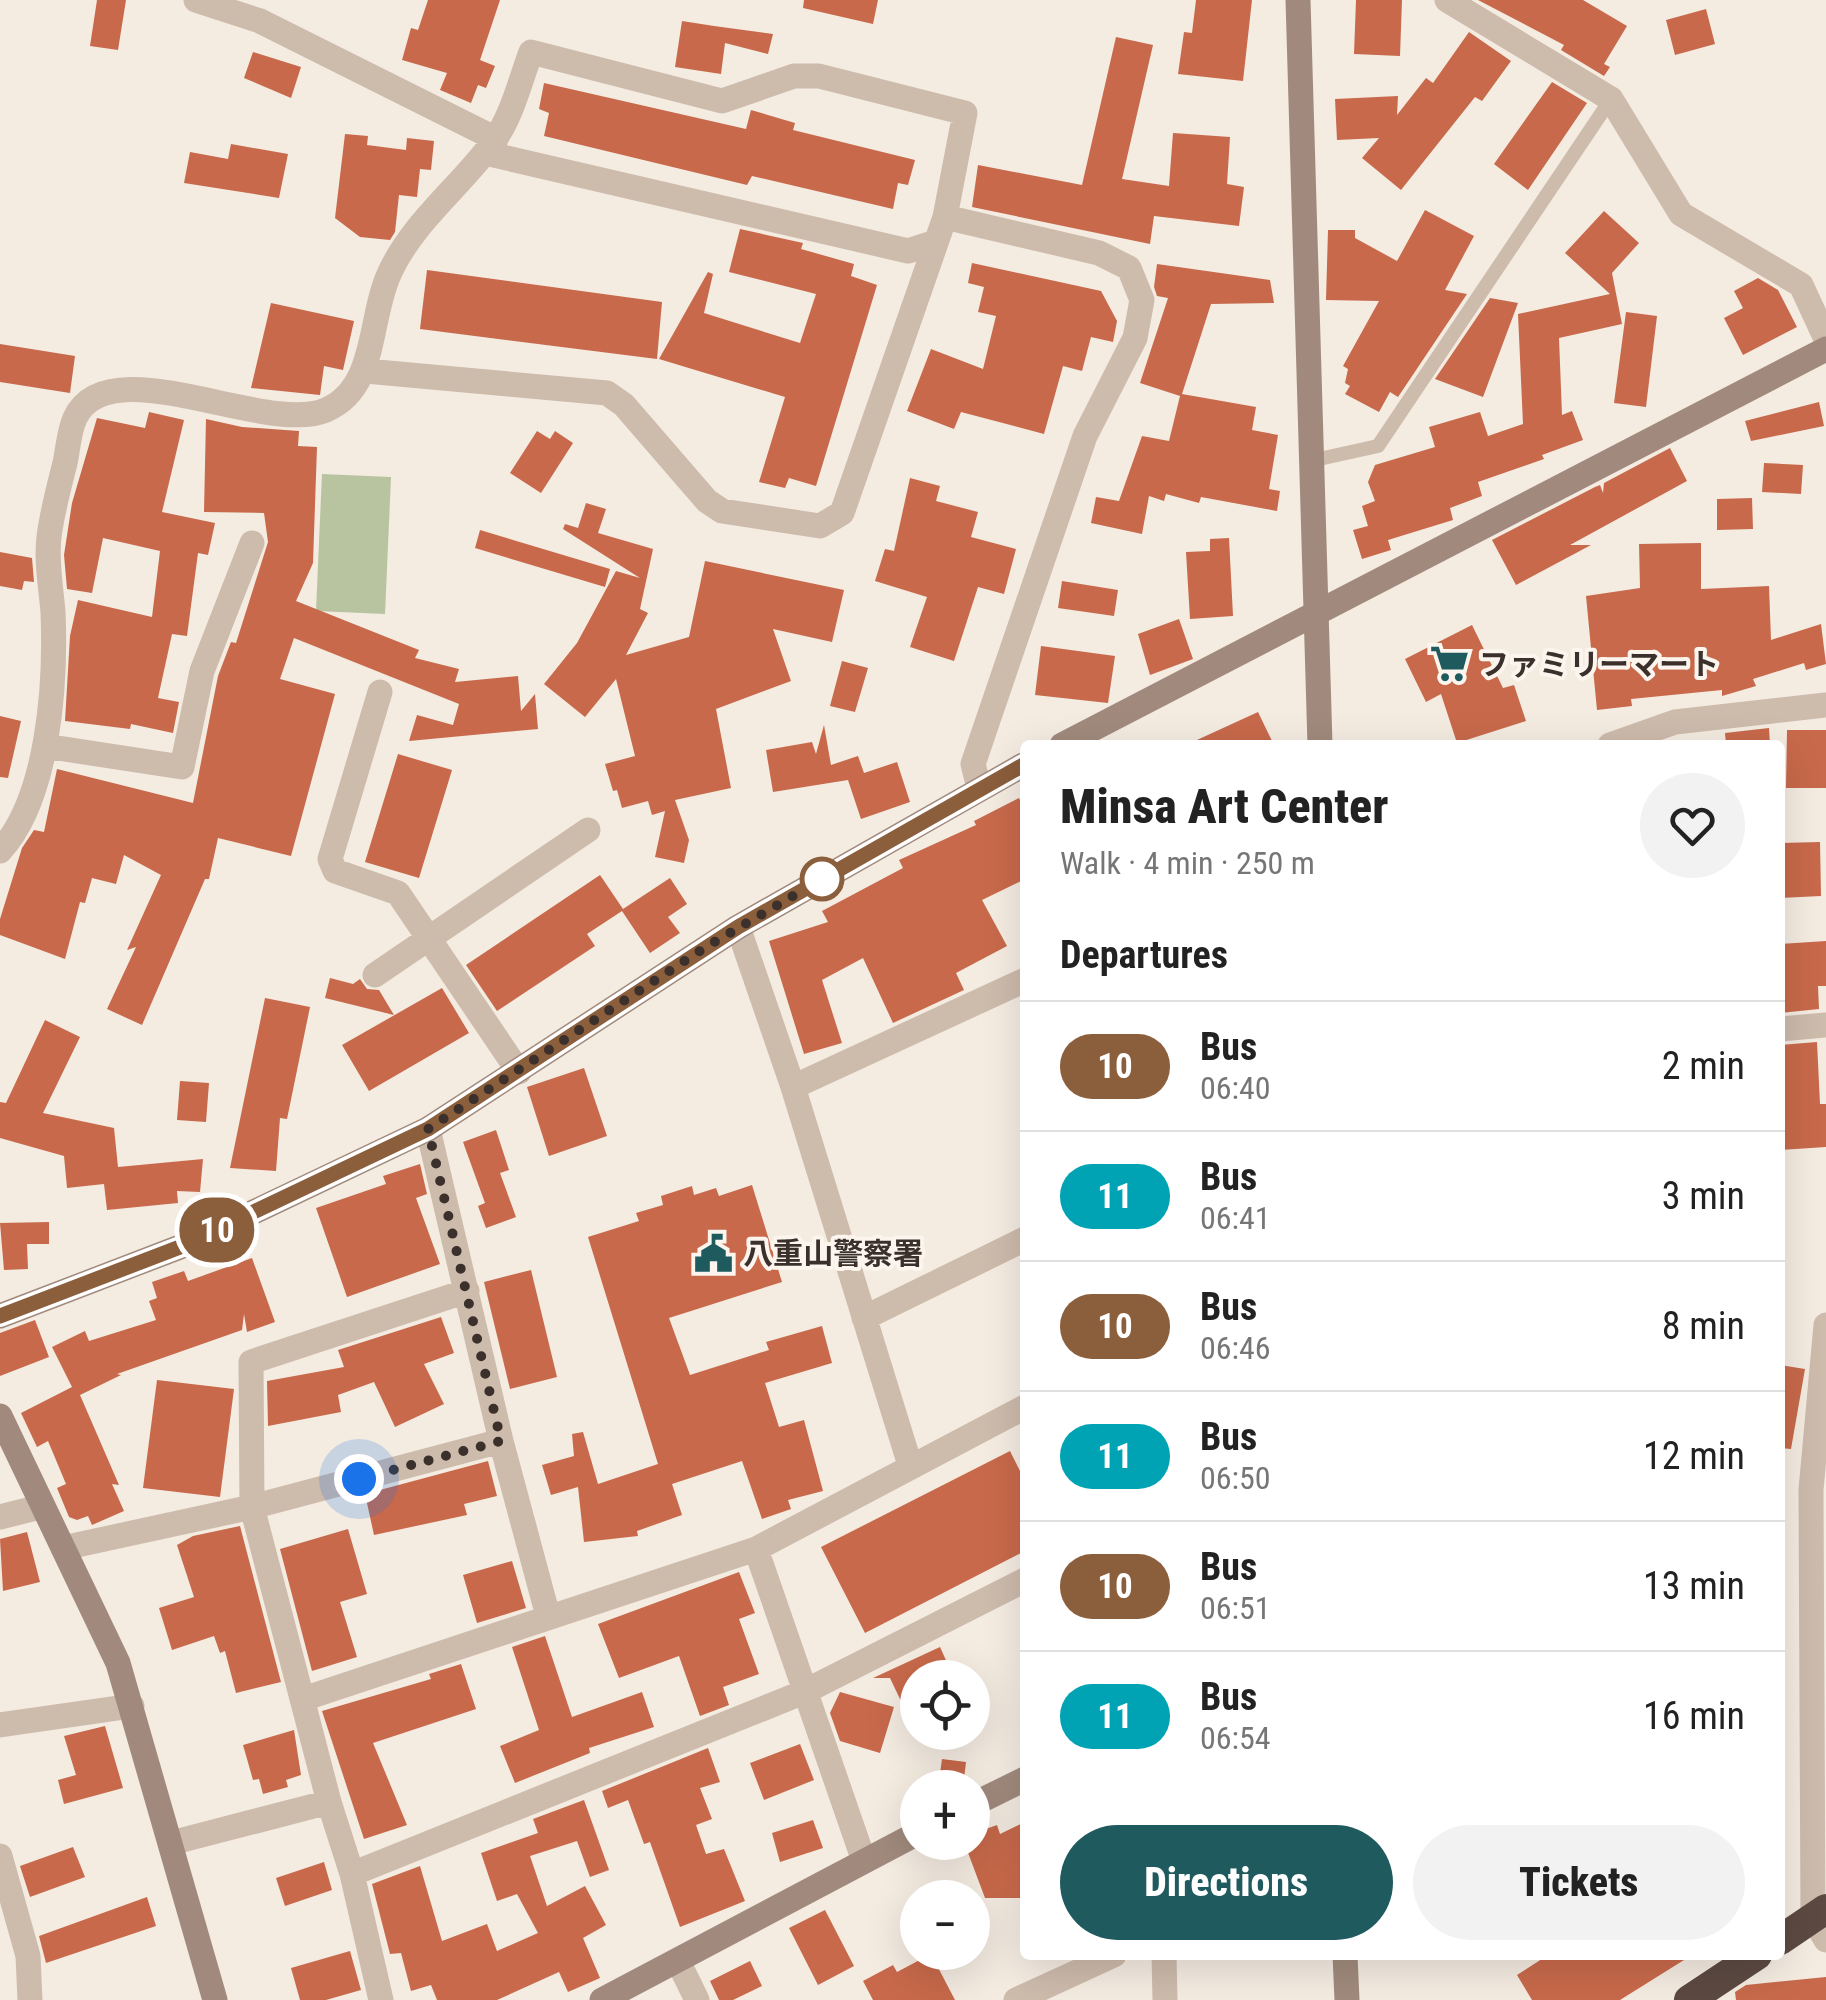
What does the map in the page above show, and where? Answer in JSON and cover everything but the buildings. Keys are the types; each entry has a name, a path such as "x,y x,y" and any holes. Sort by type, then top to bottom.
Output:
{"highway":[{"path":"1785,1938 1822,1922"},
{"path":"1689,2000 1749,1960"}],"street":[{"path":"196,0 260,21 490,146 908,250 936,242"},
{"path":"1298,0 1313,614 1320,740"},
{"path":"1446,0 1610,98 1681,214 1800,286 1826,339"},
{"path":"0,852 27,811 45,746 53,618 48,540 74,418 90,398 110,390 140,390 288,414 324,411 346,396 366,371 376,301 398,252 490,146 531,52 722,101 794,76 819,76 965,113 945,216 842,512 820,526 722,511 707,502 624,404 607,393 366,371"},
{"path":"945,216 1099,252 1129,268 1142,300 1135,338 1085,436 973,764 979,788"},
{"path":"1072,740 1826,348"},
{"path":"45,746 182,767 202,671 252,544"},
{"path":"380,692 330,859 335,871 398,892 520,1072"},
{"path":"1624,740 1675,722 1826,705"},
{"path":"0,1316 180,1247 428,1129 738,927 1020,767"},
{"path":"375,975 588,830"},
{"path":"738,927 793,1086 910,1464"},
{"path":"793,1086 1020,982"},
{"path":"1785,1029 1826,1026"},
{"path":"428,1129 501,1441 548,1616"},
{"path":"864,1318 1020,1241"},
{"path":"381,2000 352,1874 329,1802 252,1507 251,1362 468,1290"},
{"path":"1822,1922 1818,1491 1826,1325"},
{"path":"303,1699 756,1549 910,1464 1020,1409"},
{"path":"0,1416 40,1507 118,1662 215,2000"},
{"path":"62,1548 252,1507 501,1441"},
{"path":"0,1517 40,1507"},
{"path":"756,1549 864,1861"},
{"path":"352,1874 804,1692 1020,1583"},
{"path":"0,1724 132,1706"},
{"path":"990,1797 1020,1782"},
{"path":"172,1843 329,1802"},
{"path":"602,2000 900,1843"},
{"path":"0,1856 28,1956 30,2000"},
{"path":"678,1960 697,2000"},
{"path":"1016,2000 1103,1960"},
{"path":"1164,1960 1165,2000"},
{"path":"1343,1998 1345,1960"}],"lane":[{"path":"1309,461 1378,446 1610,98"}],"green space":[{"path":"322,474 391,477 385,614 316,611"}],"bus line":[{"name":"10","path":"0,1316 180,1247 428,1129 738,927 1020,767"}],"place":[{"name":"ファミリーマート","path":"1449,664"},
{"name":"八重山警察署","path":"713,1253"}],"route":[{"path":"359,1479 501,1441 428,1129 565,1043 706,947 822,879"}]}
